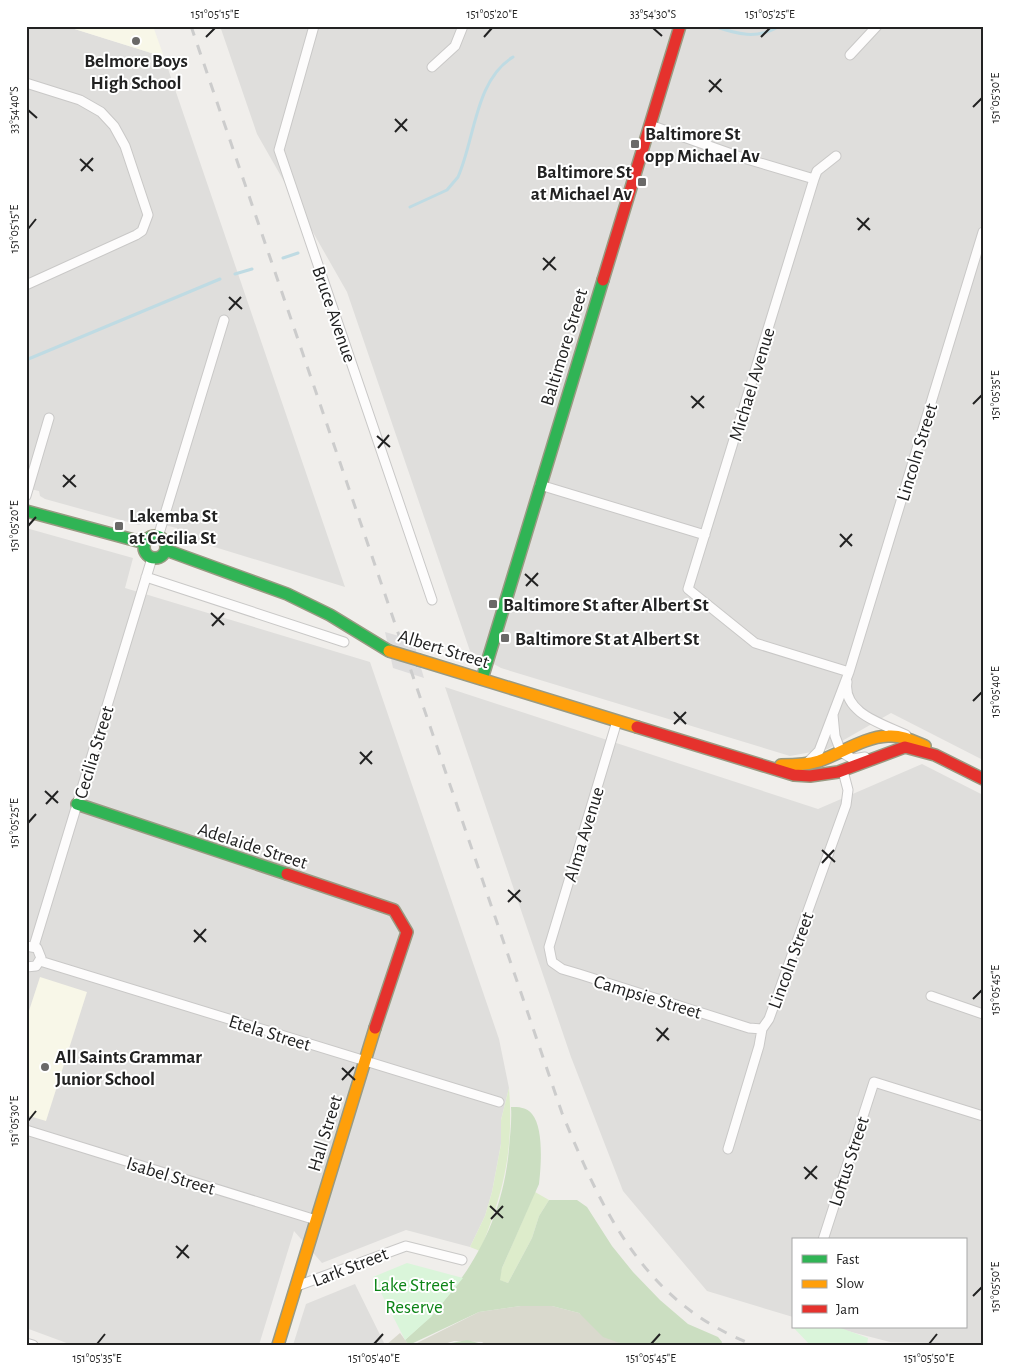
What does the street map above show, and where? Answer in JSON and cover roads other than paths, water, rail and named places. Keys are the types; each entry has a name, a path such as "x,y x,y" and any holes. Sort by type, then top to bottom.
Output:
{"street":[{"path":"432,67 455,46 463,26"},
{"name":"Baltimore Street","path":"482,679 680,26"},
{"path":"850,55 877,26"},
{"name":"Bruce Avenue","path":"312,29 279,150 432,600"},
{"path":"26,84 80,100 101,112 114,126 125,146 148,215 142,231 136,235 26,286"},
{"path":"650,125 740,157 814,179"},
{"name":"Michael Avenue","path":"836,156 817,171 814,179 688,589 755,643 848,672"},
{"name":"Lincoln Street","path":"793,767 816,756 822,745 848,672 983,232"},
{"path":"158,536 224,320"},
{"path":"26,496 49,418"},
{"path":"540,485 705,535"},
{"path":"26,511 145,543"},
{"path":"158,536 164,540 166,550 162,556 152,558 146,554 145,543 150,538 158,536"},
{"name":"Albert Street","path":"166,550 287,594 330,615 390,651 794,775 815,777 843,771 904,747 914,748 947,761"},
{"name":"Cecilia Street","path":"30,946 77,804 152,558"},
{"path":"146,577 344,642"},
{"name":"Lincoln Street","path":"848,672 846,694 851,704 862,713 915,740"},
{"name":"Lincoln Street","path":"832,713 835,736 841,752"},
{"name":"Alma Avenue","path":"549,947 617,721"},
{"name":"Albert Street","path":"722,753 793,767 810,766 868,740 884,736 915,740 947,761"},
{"path":"841,752 853,759 887,753"},
{"path":"947,761 983,779"},
{"name":"Lincoln Street","path":"728,1148 760,1046 762,1029 769,1019 846,805 848,794 843,771"},
{"name":"Adelaide Street","path":"77,804 394,910 407,932"},
{"name":"Hall Street","path":"278,1345 364,1061 407,932"},
{"path":"27,968 33,968 40,961 40,951 30,946"},
{"name":"Campsie Street","path":"549,947 552,962 562,969 749,1028 762,1029"},
{"name":"Etela Street","path":"40,961 499,1102"},
{"path":"930,996 983,1014"},
{"name":"Loftus Street","path":"824,1238 874,1082 983,1116"},
{"name":"Isabel Street","path":"26,1130 316,1220"},
{"name":"Lark Street","path":"297,1286 406,1246 462,1260"},
{"path":"26,1343 33,1345"}],"waterway":[{"path":"714,26 747,34 763,33 779,26"},
{"path":"410,207 447,190 458,177 483,95 500,67 513,57"},
{"path":"283,258 298,253"},
{"path":"235,274 252,269"},
{"path":"26,360 220,279"}],"railway":[{"path":"191,26 562,1113 594,1186 612,1220 632,1251 656,1280 684,1306 716,1327 754,1345"}],"place":[{"name":"Belmore Boys High School","path":"136,41"},
{"name":"Baltimore St opp Michael Av","path":"635,144"},
{"name":"Baltimore St at Michael Av","path":"642,182"},
{"name":"Lakemba St at Cecilia St","path":"119,526"},
{"name":"Baltimore St after Albert St","path":"493,604"},
{"name":"Baltimore St at Albert St","path":"505,638"},
{"name":"All Saints Grammar Junior School","path":"45,1067"}],"park label":[{"name":"Lake Street Reserve","path":"414,1295"}]}
